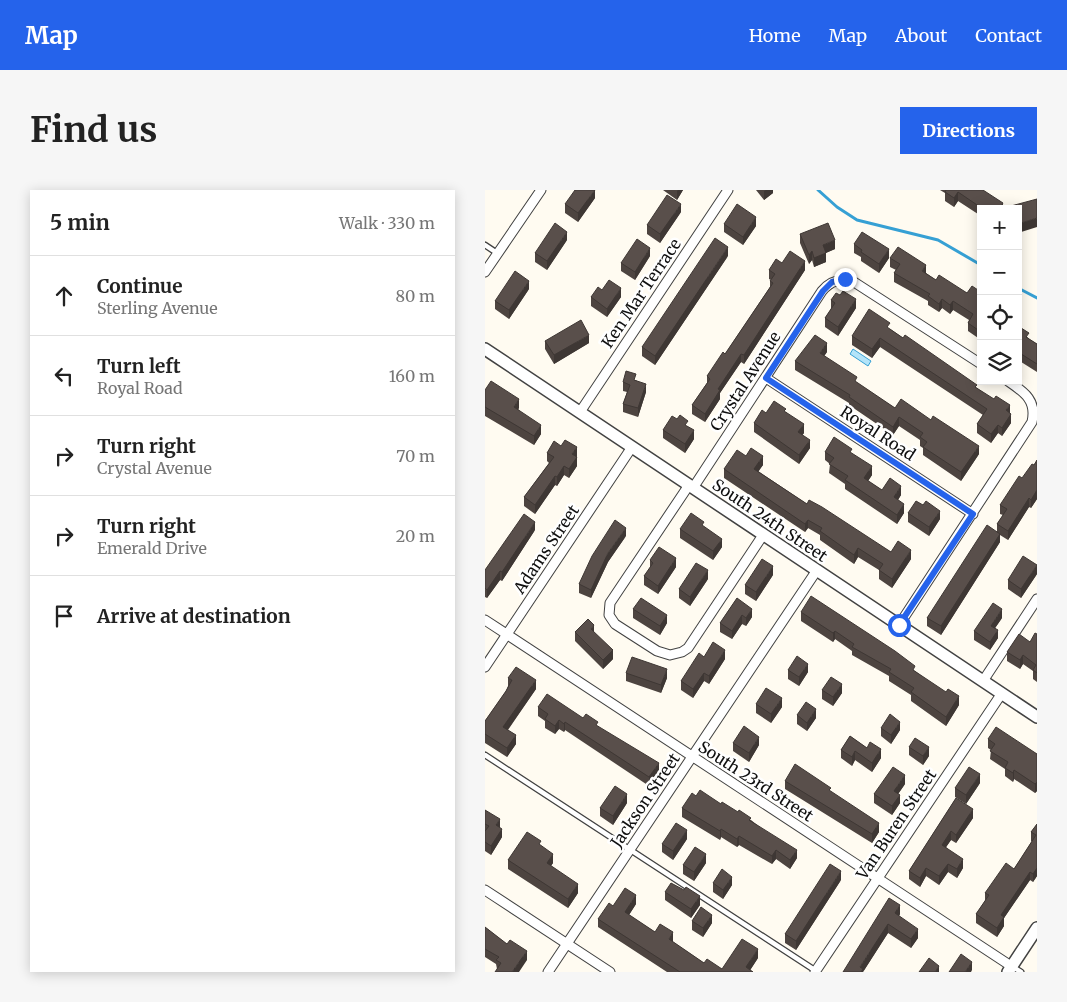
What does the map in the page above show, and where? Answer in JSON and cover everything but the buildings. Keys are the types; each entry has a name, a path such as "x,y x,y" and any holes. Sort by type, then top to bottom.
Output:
{"street":[{"path":"485,272 541,190"},
{"name":"Ken Mar Terrace","path":"580,412 728,190"},
{"name":"Crystal Avenue","path":"763,535 687,648 682,652 664,655 615,624 609,615 610,603 766,378 823,291 832,282 838,280 854,282 977,361"},
{"name":"South 24th Street","path":"485,350 1037,717"},
{"name":"Royal Road","path":"766,378 973,514"},
{"path":"899,625 1029,429 1034,415 1031,402 1023,391 1014,385"},
{"name":"Adams Street","path":"485,667 633,448"},
{"name":"Jackson Street","path":"548,972 817,570"},
{"path":"983,680 1037,599"},
{"name":"South 23rd Street","path":"485,620 1013,970"},
{"name":"Van Buren Street","path":"816,972 1002,693"},
{"path":"485,890 610,972"},
{"path":"1013,970 1037,928"}],"lane":[{"path":"485,245 497,253"},
{"path":"485,755 816,972"}],"water":[{"path":"853,349 871,361 868,366 850,354"}],"waterway":[{"path":"818,190 837,207 857,220 938,240 977,263"},
{"path":"1022,290 1037,298"}],"route":[{"path":"845,279 832,282 823,291 766,378 973,514 899,625"}]}
